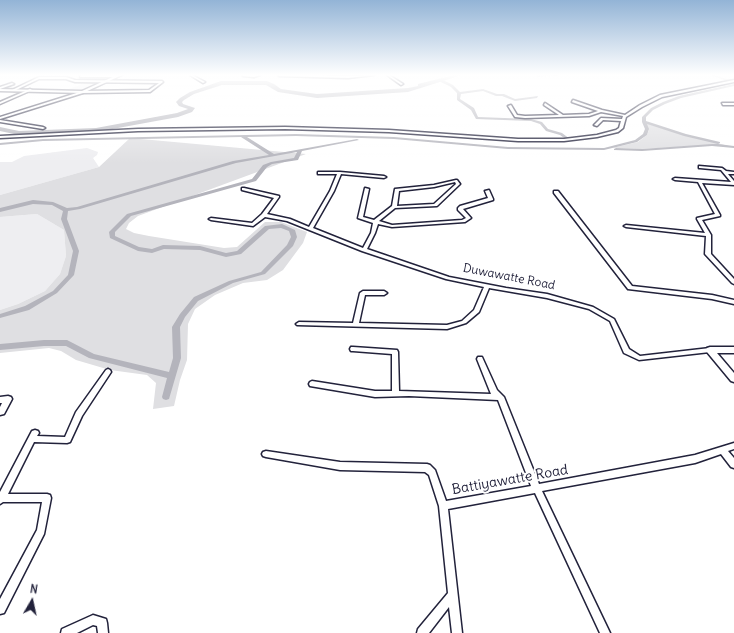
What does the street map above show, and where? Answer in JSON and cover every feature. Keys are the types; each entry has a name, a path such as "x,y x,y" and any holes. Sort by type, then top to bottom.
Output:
{"street":[{"path":"0,119 44,105"},
{"path":"546,105 563,116"},
{"path":"583,105 601,111 626,116"},
{"path":"0,137 138,130 285,128 382,131 518,140 564,140 597,136 617,131 621,128 622,120 626,116 644,105"},
{"path":"510,106 516,116 535,118 589,115 601,111"},
{"path":"0,119 42,128"},
{"path":"596,125 602,119 622,120"},
{"path":"675,178 734,184 722,169 700,167"},
{"path":"725,172 734,173"},
{"path":"319,173 340,173 384,177"},
{"path":"310,229 332,191 340,173"},
{"path":"364,250 376,221 394,207 435,205 458,184 456,181 434,186 397,190 394,207"},
{"path":"699,181 718,215 699,219 709,235 708,254 734,282"},
{"path":"211,218 253,225 264,215 277,197 244,189"},
{"path":"367,189 360,218 392,226 463,221 469,218 460,209 462,207 491,199 487,191"},
{"path":"556,192 630,288 712,297 734,302"},
{"name":"Duwawatte Road","path":"264,215 288,220 364,250 448,278 547,296 591,308 612,320 626,351 639,358 710,350 734,350"},
{"path":"626,226 709,235"},
{"path":"299,324 447,328 464,322 477,311 487,286"},
{"path":"356,325 363,293 384,293"},
{"path":"353,349 395,352 396,394"},
{"path":"710,350 734,379"},
{"path":"480,360 494,392 500,397 537,489 605,633"},
{"path":"0,609 41,531 47,498 0,499 33,436 67,440 80,414 108,372"},
{"path":"312,384 375,394 500,397"},
{"path":"0,400 8,399 1,412"},
{"name":"Battiyawatte Road","path":"266,454 340,466 427,468 432,473 443,506 695,459 734,446"},
{"path":"722,450 734,464"},
{"path":"443,506 457,633"},
{"path":"422,633 453,594"},
{"path":"66,633 93,620 102,623 103,633"}],"shaded area":[{"path":"645,123 684,135 729,146 712,145 641,149 612,148 638,142 647,135 649,130"},
{"path":"130,138 306,154 138,216 129,223 126,229 134,233 224,248 237,247 265,222 281,222 307,232 303,243 283,270 267,280 243,283 215,295 195,309 188,324 187,360 180,380 174,406 153,409 156,383 147,375 110,370 76,360 61,351 49,348 0,353 0,310 18,304 45,291 60,274 66,256 64,230 37,214 0,217 0,195 99,167"},
{"path":"87,148 98,152 93,158 99,167 0,195 0,162 12,162 24,156"},
{"path":"37,214 64,230 66,256 60,274 45,291 18,304 0,310 0,217"}],"waterway":[{"path":"0,129 19,133 96,130 178,115 190,111 192,108 181,105"},
{"path":"466,105 473,109 477,118 531,120 541,123 547,130 561,134 568,139"},
{"path":"644,122 644,117 652,109 661,105"},
{"path":"242,136 296,135 394,138 508,148 604,149 636,141 645,135 647,129 644,122"},
{"path":"644,122 685,135 718,143"},
{"path":"0,144 43,140 242,136"},
{"path":"242,136 273,155"},
{"path":"66,210 78,208 235,162 357,140"},
{"path":"616,149 642,150 712,145 734,147"},
{"path":"172,376 177,358 176,327 182,316 196,299 231,282 263,273 290,246 294,237 292,230 282,226 267,227 239,253 226,255 200,248 163,247 152,251 138,249 112,237 112,232 129,215 254,180 265,166 271,163 296,159 300,151"},
{"path":"0,210 33,202 53,204 66,210"},
{"path":"0,316 27,308 55,292 71,275 76,251 64,219 66,210"},
{"path":"0,347 44,343 67,343 92,356 172,376"},
{"path":"166,397 172,376"}]}
